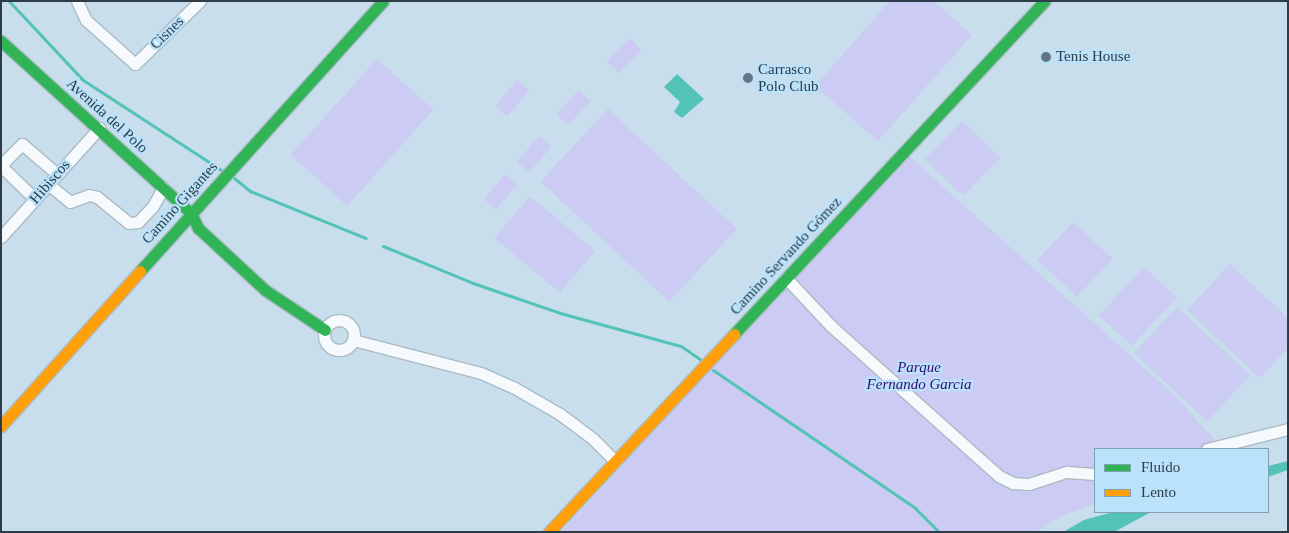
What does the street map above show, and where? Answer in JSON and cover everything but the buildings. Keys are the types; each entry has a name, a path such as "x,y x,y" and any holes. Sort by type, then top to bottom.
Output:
{"street":[{"name":"Cisnes","path":"77,1 86,20 135,64 200,1"},
{"name":"Camino Gigantes","path":"1,426 383,1"},
{"name":"Camino Servando Gómez","path":"549,532 1044,1"},
{"name":"Avenida del Polo","path":"1,41 99,128 191,214 198,228 265,290 325,330"},
{"name":"Hibiscos","path":"1,236 99,128"},
{"path":"36,198 2,167 3,163 22,144 56,174"},
{"path":"48,184 70,202 89,196 97,197 129,223 138,222 153,206 163,188"},
{"path":"786,278 832,326 1000,476 1013,483 1029,484 1067,472 1094,474"},
{"path":"344,321 353,331 353,340 343,350 334,349 324,339 325,330 330,322 344,321"},
{"path":"353,340 481,373 513,387 560,414 593,439 615,461"},
{"path":"1211,448 1288,429"}],"green space":[{"path":"890,1 934,1 972,35 878,141 815,86"},
{"path":"630,38 642,50 619,73 607,61"},
{"path":"377,59 433,110 347,206 291,155"},
{"path":"517,80 529,90 507,116 495,106"},
{"path":"579,90 591,101 568,125 556,114"},
{"path":"608,109 737,229 669,301 540,181"},
{"path":"962,121 1000,158 963,196 925,159"},
{"path":"539,136 551,146 529,172 517,162"},
{"name":"Parque Fernando Garcia","path":"908,155 1175,396 1222,448 1094,448 1094,504 1062,516 1035,532 561,532"},
{"path":"505,174 517,184 496,210 484,199"},
{"path":"530,196 595,251 560,293 495,238"},
{"path":"1073,222 1112,259 1077,297 1038,260"},
{"path":"1230,264 1288,318 1288,348 1260,378 1187,310"},
{"path":"1144,267 1177,298 1132,346 1099,315"},
{"path":"1177,307 1250,375 1207,421 1134,353"}],"shaded area":[{"path":"677,74 704,99 682,118 674,112 680,102 664,87"},
{"path":"1288,461 1288,470 1269,477 1269,466"},
{"path":"1109,513 1149,513 1116,531 1063,532 1084,520"}],"waterway":[{"path":"9,1 83,80 221,170"},
{"path":"234,178 250,191 366,238"},
{"path":"383,246 473,283 560,313 681,346 701,360"},
{"path":"713,370 915,508 939,532"}],"traffic: fast":[{"path":"140,271 383,1"},
{"path":"734,334 1044,1"},
{"path":"1,41 191,213 198,228 265,290 325,330"}],"traffic: slow":[{"path":"1,426 140,271"},
{"path":"549,532 734,334"}],"place":[{"name":"Tenis House","path":"1046,57"},
{"name":"Carrasco Polo Club","path":"748,78"}]}
